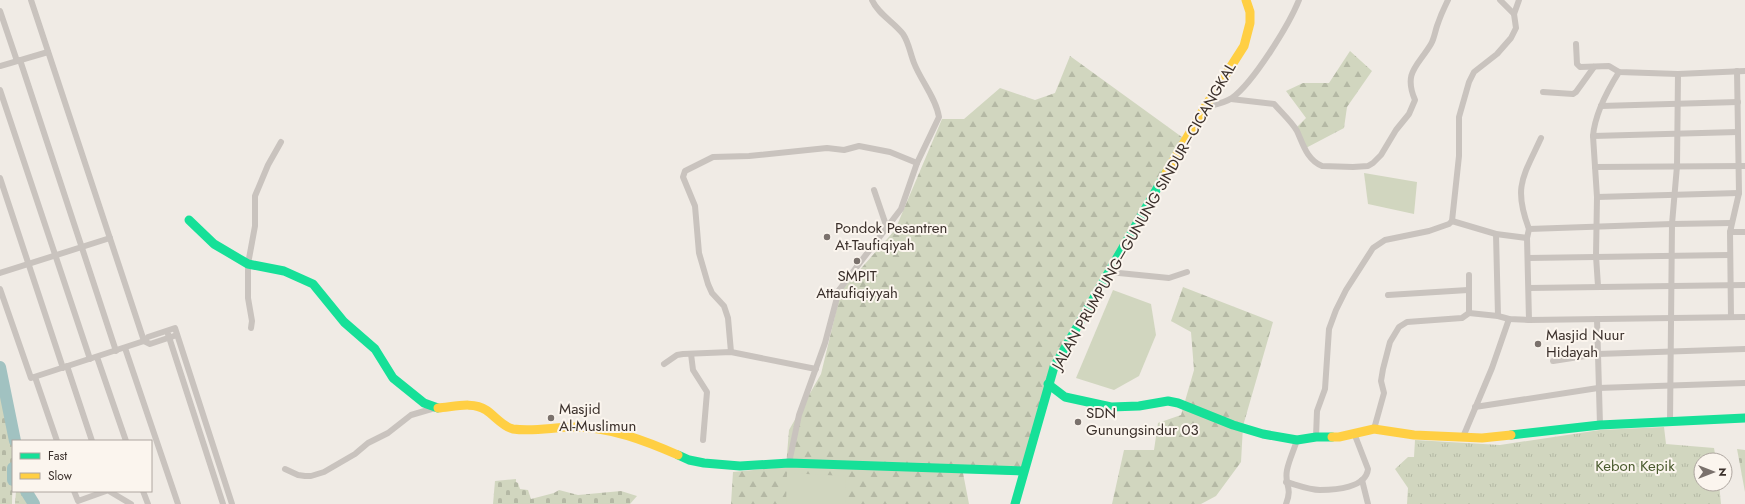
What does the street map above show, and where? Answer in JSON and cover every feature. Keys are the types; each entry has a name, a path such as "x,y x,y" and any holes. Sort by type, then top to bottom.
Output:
{"street":[{"path":"30,0 144,342"},
{"path":"789,463 799,415 825,343 839,290 901,209 917,163 939,117 938,109 917,70 909,44 904,35 875,6 872,0"},
{"name":"JALAN PRUMPUNG–GUNUNG SINDUR–CICANGKAL","path":"1014,504 1048,384 1063,351 1205,107 1249,36 1252,18 1246,0"},
{"path":"1231,99 1251,79 1287,25 1299,0"},
{"path":"1205,107 1231,99 1274,104 1296,130 1307,153 1318,164 1322,166 1368,166 1381,155 1396,130 1409,114 1414,100 1410,88 1410,81 1419,59 1432,43 1437,25 1448,0"},
{"path":"1500,0 1514,14"},
{"path":"1316,437 1317,411 1326,389 1329,329 1336,310 1350,284 1373,248 1385,240 1429,231 1449,224 1452,221 1458,156 1459,118 1469,82 1474,72 1497,54 1511,38 1516,28 1514,14 1519,0"},
{"path":"0,11 19,61 116,350"},
{"path":"1576,44 1577,64 1580,67 1608,66 1619,72 1678,74 1745,71"},
{"path":"0,66 48,52"},
{"path":"1543,92 1573,94 1594,67"},
{"path":"1731,317 1729,254 1730,232 1739,193 1742,166 1738,132 1737,71"},
{"path":"1598,286 1596,256 1597,197 1593,136 1594,127 1601,106 1619,72"},
{"path":"1670,422 1669,353 1672,287 1672,224 1676,194 1677,166 1678,74"},
{"path":"0,90 90,359"},
{"path":"1601,106 1738,102"},
{"path":"1593,136 1738,132"},
{"path":"1529,320 1527,238 1529,229 1522,211 1520,191 1525,173 1541,138"},
{"path":"251,328 252,321 248,298 248,264 255,226 256,196 268,164 282,142"},
{"path":"731,352 728,318 724,306 710,289 700,253 695,206 683,177 685,171 713,157 749,156 826,148 844,150 859,146 890,152 917,163"},
{"path":"1595,167 1742,166"},
{"path":"0,178 28,264 92,440"},
{"path":"874,190 887,228"},
{"path":"1597,197 1739,193"},
{"path":"189,220 198,232 214,244 248,264 284,271 313,284 344,322 375,349 393,378 424,403 437,408"},
{"path":"1452,221 1496,234 1527,238"},
{"path":"1529,229 1731,223"},
{"path":"1730,232 1745,232"},
{"path":"1496,234 1498,316"},
{"path":"0,273 110,238"},
{"path":"1528,258 1729,254"},
{"path":"1109,272 1170,278 1187,272"},
{"path":"1469,275 1469,313"},
{"path":"1528,288 1745,285"},
{"path":"0,289 31,378 144,342 148,337 175,328 232,504"},
{"path":"1388,295 1468,290"},
{"path":"1374,429 1384,393 1381,381 1390,342 1399,327 1407,322 1462,318 1469,313 1498,316 1509,319 1529,320 1745,317"},
{"path":"1463,437 1492,368 1509,319"},
{"path":"1597,319 1600,425"},
{"path":"166,331 223,504"},
{"path":"144,342 150,344 177,335"},
{"path":"125,348 178,504"},
{"path":"1554,361 1598,354 1669,353 1745,349"},
{"path":"664,364 677,355 731,352 816,369"},
{"path":"691,354 694,370 707,392 704,440"},
{"path":"97,357 126,440"},
{"path":"35,377 57,440"},
{"path":"1475,407 1598,388 1669,387 1745,383"},
{"path":"1048,384 1065,397 1111,407 1139,406 1168,402 1178,403 1232,425 1263,434 1297,440 1316,437 1339,438 1374,429 1414,435 1482,438 1600,425 1745,418"},
{"path":"286,469 298,475 305,476 311,476 324,472 355,454 368,443 388,433 411,414 437,408 470,405 477,406 485,410 507,427 513,429 535,430 575,427 602,430 650,443 689,460 704,463 740,466 789,463 1023,471"},
{"path":"1286,482 1319,490 1351,487 1362,480 1368,469 1354,433"},
{"path":"1286,504 1290,494 1286,482 1287,471 1297,440"},
{"path":"1362,480 1368,504"},
{"path":"74,492 78,501 103,492"},
{"path":"111,492 131,504"},
{"path":"143,492 148,504"}],"green space":[{"path":"1350,51 1372,71 1347,107 1344,128 1304,149 1296,128 1306,118 1286,91 1303,83 1329,83"},
{"path":"1070,56 1186,140 1051,378 1023,475 963,473 969,504 731,504 733,472 786,467 789,430 821,374 841,291 895,230 942,119 964,119 1000,88 1035,100 1055,93"},
{"path":"1364,173 1417,182 1414,214 1368,204"},
{"path":"1183,287 1273,322 1243,426 1241,462 1216,496 1201,504 1112,504 1124,450 1154,450 1158,423 1181,415 1194,370 1191,332 1171,321"},
{"path":"1113,290 1151,304 1156,335 1139,376 1114,390 1076,378"},
{"path":"0,374 8,405 10,421 12,504 0,504"},
{"name":"Kebon Kepik","path":"1664,427 1666,444 1714,448 1715,452 1693,452 1693,492 1720,492 1721,504 1407,504 1408,488 1395,469 1408,457 1414,457 1415,440 1500,445 1600,430"},
{"path":"1737,449 1745,450 1745,492"},
{"path":"787,473 846,476 845,504 786,504"},
{"path":"516,479 520,489 528,490 531,499 554,493 559,490 578,495 621,491 637,496 630,504 493,504 495,481"},
{"path":"16,492 30,492 34,504 15,504"}],"waterway":[{"path":"0,367 15,440"},
{"path":"27,492 34,504"}],"traffic: fast":[{"path":"1015,504 1054,367 1166,173"},
{"path":"189,220 214,244 248,264 284,271 313,284 344,322 375,349 393,378 424,403 438,408"},
{"path":"1048,384 1065,397 1111,407 1139,406 1168,401 1178,403 1233,425 1263,434 1297,440 1316,437 1332,437"},
{"path":"1511,435 1600,425 1745,418"},
{"path":"678,455 689,460 704,463 740,466 789,463 1023,471"}],"traffic: slow":[{"path":"1166,173 1205,107 1244,46 1250,23 1250,12 1246,0"},
{"path":"438,408 463,405 481,407 506,426 513,429 529,430 575,427 601,429 641,440 678,455"},
{"path":"1332,437 1339,437 1374,429 1414,435 1482,438 1511,435"}],"place":[{"name":"Pondok Pesantren At-Taufiqiyah","path":"827,237"},
{"name":"SMPIT Attaufiqiyyah","path":"857,261"},
{"name":"Masjid Nuur Hidayah","path":"1538,344"},
{"name":"Masjid Al-Muslimun","path":"551,418"},
{"name":"SDN Gunungsindur 03","path":"1078,422"}]}
